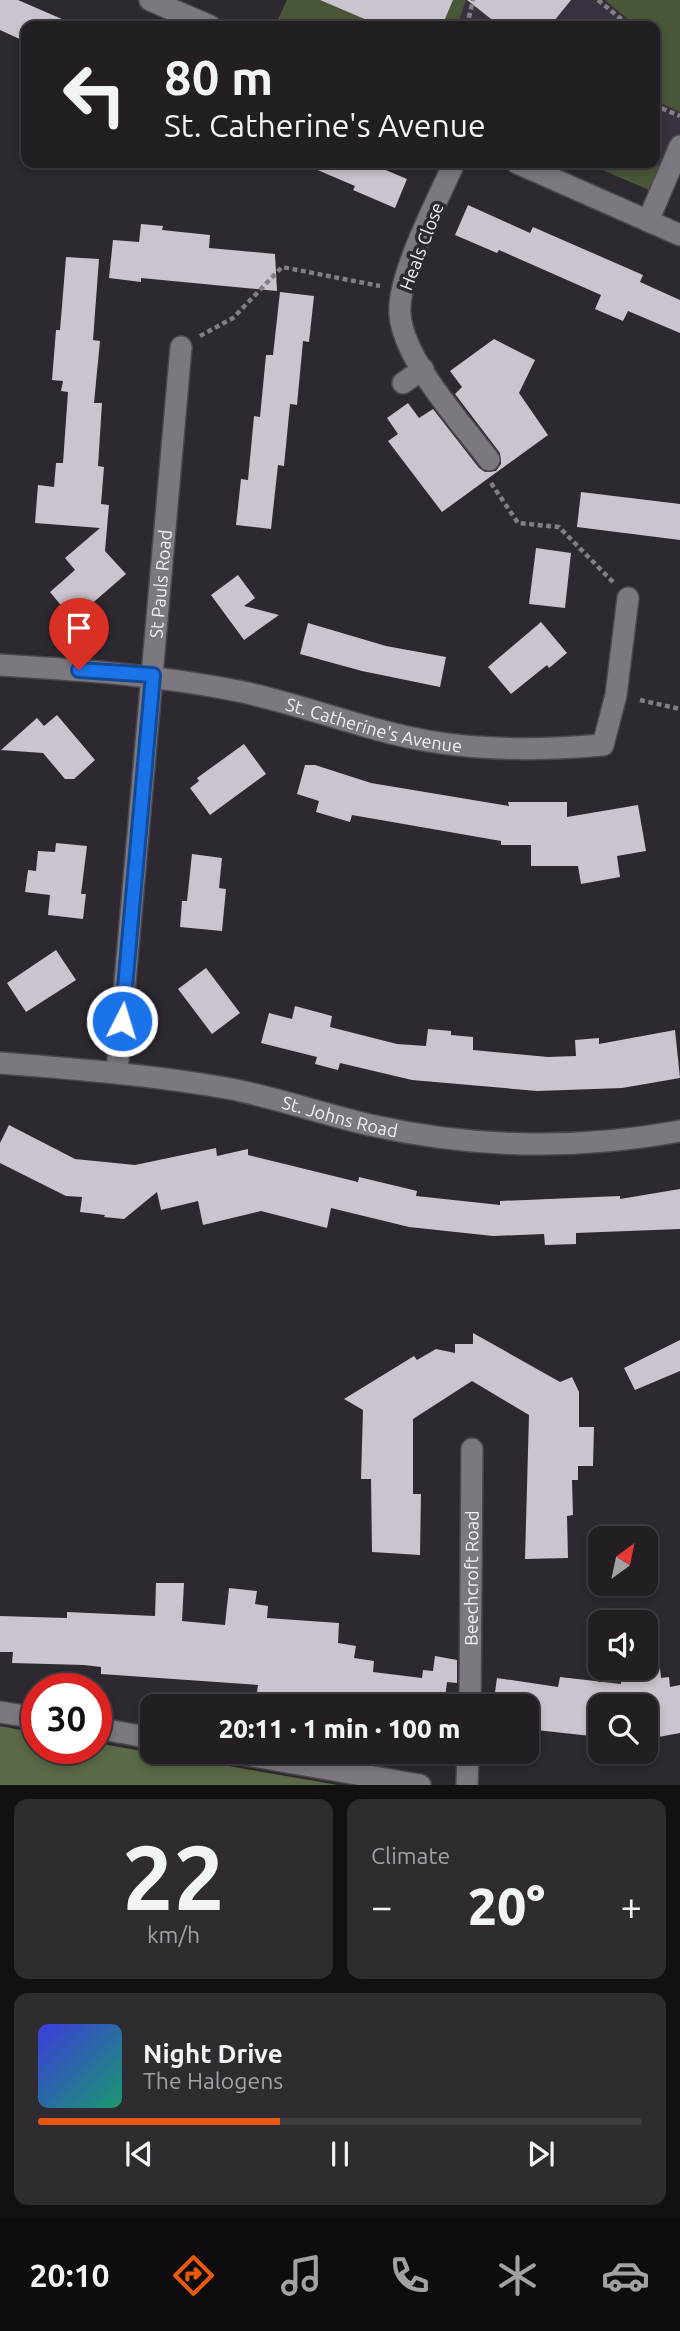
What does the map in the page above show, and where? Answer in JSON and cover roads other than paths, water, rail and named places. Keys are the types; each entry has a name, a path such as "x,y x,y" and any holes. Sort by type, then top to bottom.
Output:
{"street":[{"path":"150,0 198,21"},
{"path":"648,220 680,146"},
{"name":"Heals Close","path":"452,168 402,290 400,314 406,338 423,369 489,460"},
{"path":"528,168 680,235"},
{"name":"St Pauls Road","path":"117,1072 181,347"},
{"path":"403,383 423,369"},
{"name":"St. Catherine's Avenue","path":"0,665 153,675 241,691 425,740 480,748 540,750 603,744 616,695 628,598"},
{"name":"St. Johns Road","path":"0,1063 117,1072 229,1089 370,1125 457,1141 550,1145 646,1138 680,1131"},
{"name":"Beechcroft Road","path":"470,1694 472,1450"},
{"path":"0,1712 21,1715"},
{"path":"112,1731 140,1736"},
{"path":"299,1764 420,1785"},
{"path":"467,1785 468,1764"}]}
